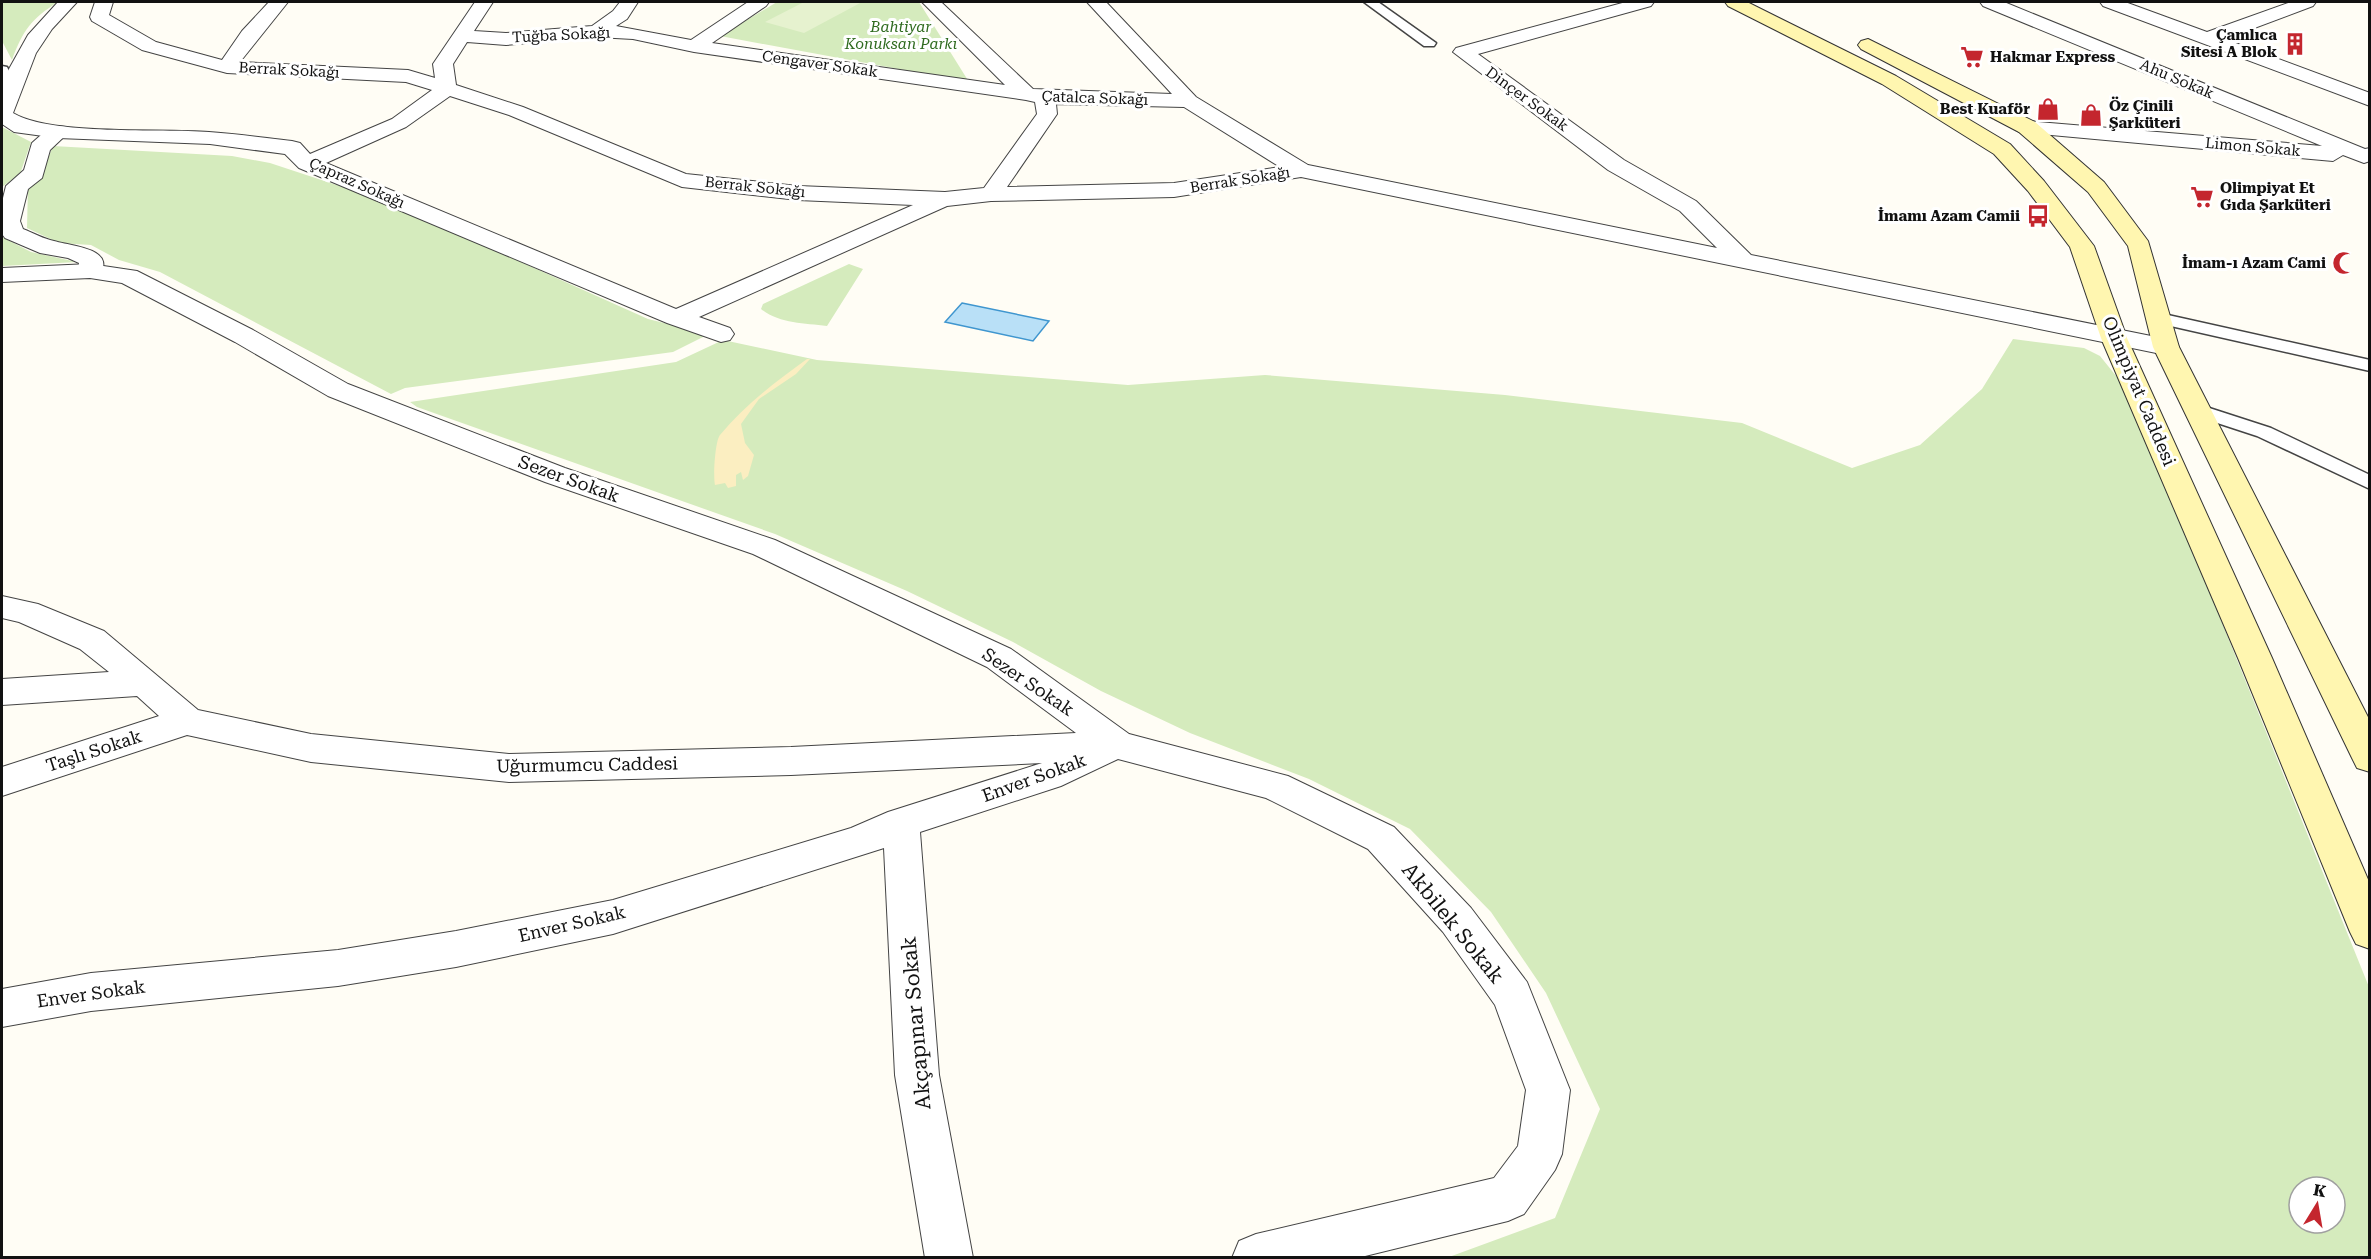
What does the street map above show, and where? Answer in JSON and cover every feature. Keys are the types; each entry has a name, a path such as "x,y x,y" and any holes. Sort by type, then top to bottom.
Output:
{"main road":[{"name":"Olimpiyat Caddesi","path":"1734,2 1888,80 2002,149 2036,186 2082,246 2114,338 2255,658 2370,932"},
{"path":"1781,2 2027,127 2097,187 2140,246 2166,347 2200,411 2370,758"}],"street":[{"name":"Çapraz Sokağı","path":"68,2 57,10 6,78 2,115 22,127 58,132 256,142 292,148 308,163 676,318 721,334"},
{"name":"Berrak Sokağı","path":"104,2 99,18 149,46 227,67 408,76 516,111 682,180 798,193 945,199 991,194 1174,190 1238,182 1301,170"},
{"name":"Berrak Sokağı","path":"227,67 249,35 279,2"},
{"path":"308,163 399,123 446,90 443,64 464,36 484,2"},
{"path":"597,31 620,15 629,2"},
{"path":"694,46 760,2"},
{"name":"Çatalca Sokağı","path":"931,2 1035,96 1190,101"},
{"path":"1096,2 1190,101 1301,170 2166,347"},
{"name":"Dinçer Sokak","path":"1645,2 1463,52 1616,165 1688,206 1742,259"},
{"name":"Ahu Sokak","path":"1989,2 2368,157"},
{"path":"2109,2 2370,100"},
{"path":"2206,39 2307,2"},
{"name":"Tuğba Sokağı","path":"464,36 506,39 597,31 633,33 694,46"},
{"name":"Cengaver Sokak","path":"694,46 1035,96"},
{"path":"991,194 1047,114 1035,96"},
{"name":"Limon Sokak","path":"2027,127 2368,157"},
{"path":"58,132 40,148 34,173 17,186 8,221 13,232 49,248 74,251 91,260 90,271"},
{"path":"676,318 945,199"},
{"name":"Sezer Sokak","path":"2,275 90,271 128,276 244,336 338,390 555,475 764,547 999,658 1118,745"},
{"name":"Uğurmumcu Caddesi","path":"2,607 26,612 92,640 187,721 311,748 509,768 791,761 1118,745"},
{"path":"2,692 145,683"},
{"name":"Taşlı Sokak","path":"2,781 187,721"},
{"name":"Enver Sokak","path":"2,1008 91,992 338,968 490,942 613,917 860,841 901,823 1048,776 1118,745"},
{"name":"Akbilek Sokak","path":"1118,745 1275,786 1381,838 1457,920 1512,995 1548,1090 1539,1154 1508,1198 1256,1257"},
{"name":"Akçapınar Sokak","path":"901,823 917,1075 949,1257"}],"lane":[{"path":"1370,2 1429,42"},
{"path":"2159,318 2370,366"},
{"path":"2200,411 2264,432 2370,483"}],"green space":[{"path":"2,2 58,2 29,26 12,60 2,41"},
{"name":"Bahtiyar Konuksan Parkı","path":"777,2 919,2 969,82 720,36"},
{"path":"804,2 862,2 804,33 765,22"},
{"path":"2,127 31,142 20,174 2,187"},
{"path":"53,146 232,156 270,163 382,200 648,319 709,334 673,352 405,388 391,394 160,272 119,260 91,245 59,243 27,228 28,186 42,173"},
{"path":"2,237 31,252 77,262 2,266"},
{"path":"849,264 863,269 827,326 776,318 761,309 763,304"},
{"path":"2013,339 2084,348 2100,356 2129,392 2369,987 2369,1257 1449,1257 1555,1218 1600,1109 1546,993 1491,912 1410,829 1309,779 1190,733 1101,691 1013,642 907,591 775,534 417,407 410,402 676,362 723,340 817,360 1128,385 1265,375 1505,395 1742,423 1852,468 1920,445 1982,389"}],"sand":[{"path":"810,359 796,374 759,399 741,424 745,443 754,455 748,476 743,480 741,472 736,475 736,486 728,488 725,483 715,485 715,459 720,435 761,394"}],"water":[{"path":"962,303 1049,321 1033,341 945,322"}],"place":[{"name":"Çamlıca Sitesi A Blok","path":"2295,44"},
{"name":"Hakmar Express","path":"1972,57"},
{"name":"Best Kuaför","path":"2048,109"},
{"name":"Öz Çinili Şarküteri","path":"2091,115"},
{"name":"Olimpiyat Et Gıda Şarküteri","path":"2202,197"},
{"name":"İmamı Azam Camii","path":"2038,216"},
{"name":"İmam-ı Azam Cami","path":"2344,263"}]}
